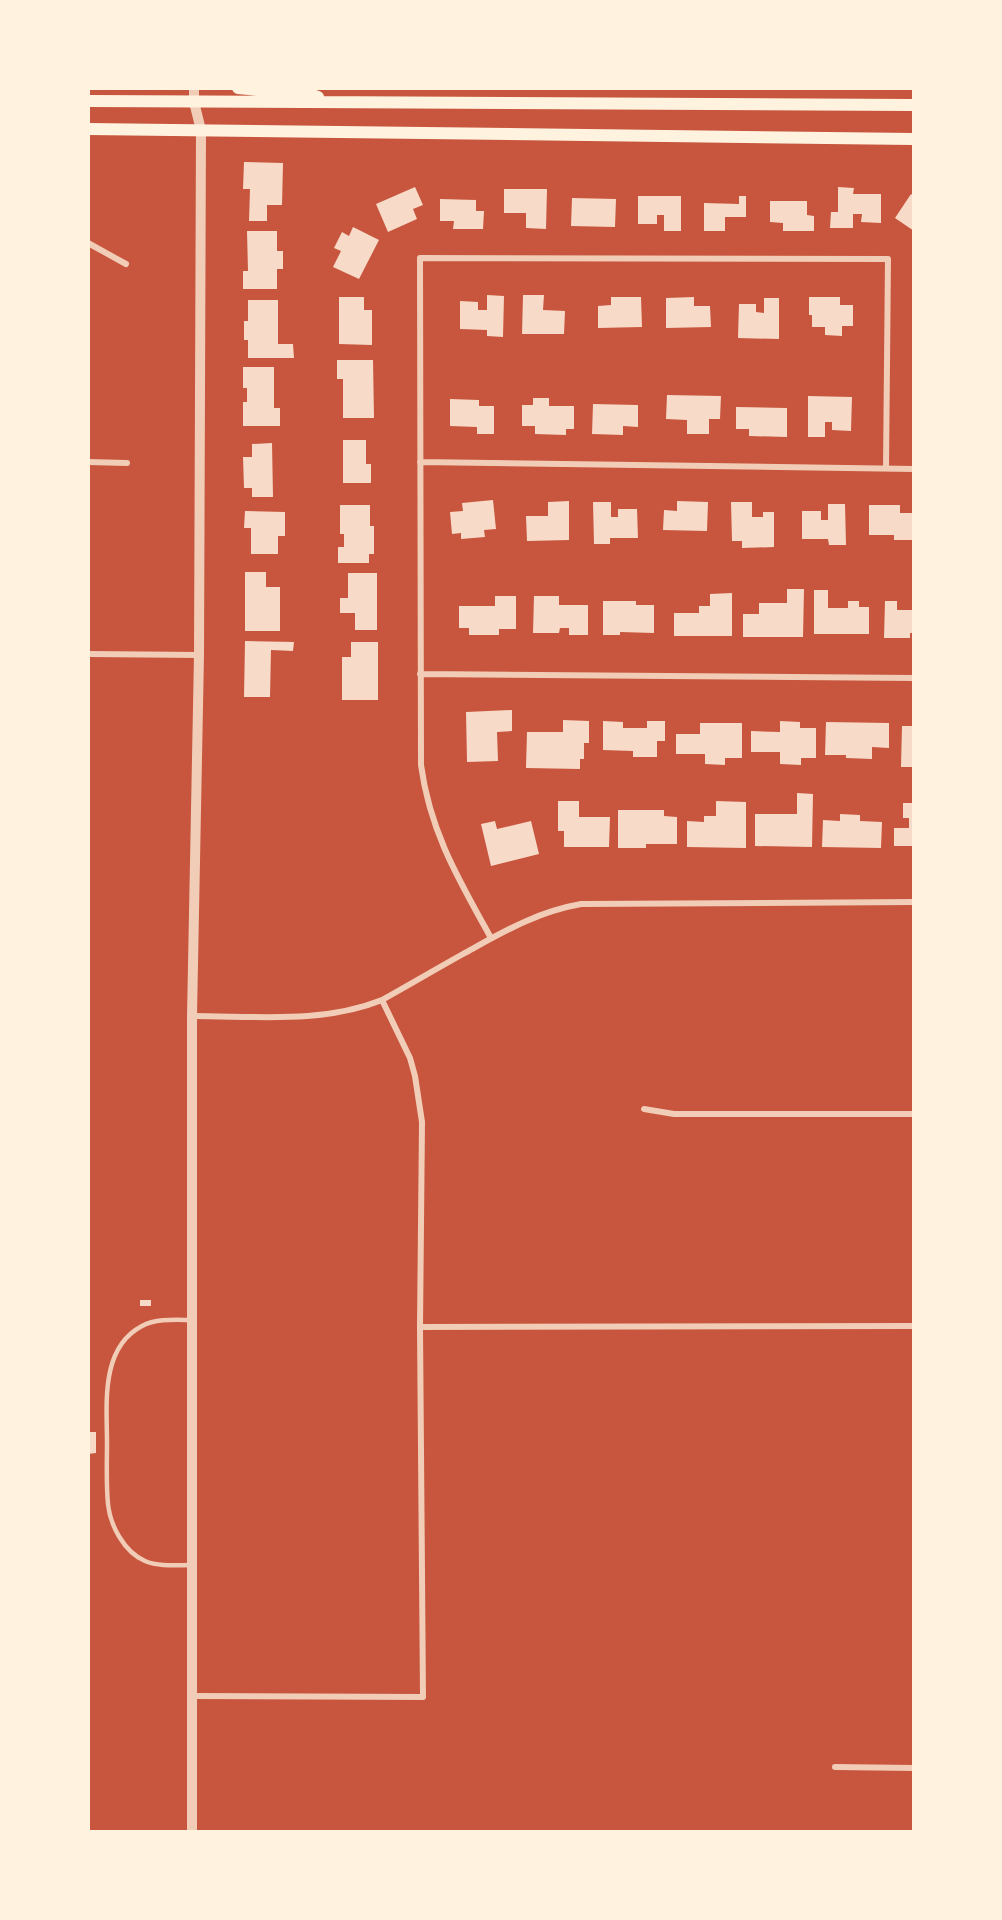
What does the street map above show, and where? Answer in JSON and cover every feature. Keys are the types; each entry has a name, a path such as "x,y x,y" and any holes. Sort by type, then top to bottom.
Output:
{"main road":[{"path":"238,88 312,95 330,102"},
{"path":"88,101 914,105"},
{"path":"88,129 914,139"},
{"path":"867,138 914,133"}],"street":[{"path":"192,1832 192,1016 199,655 201,130 194,102 194,88"},
{"path":"88,243 126,264"},
{"path":"491,938 452,868 432,817 421,765 420,258 888,259 886,468"},
{"path":"88,462 127,463"},
{"path":"420,462 914,469"},
{"path":"88,654 199,655"},
{"path":"420,674 914,678"},
{"path":"192,1016 314,1016 348,1011 382,1000 534,916 582,904 914,902"},
{"path":"192,1696 423,1697 420,1327 422,1122 410,1058 382,1000"},
{"path":"644,1109 674,1114 914,1114"},
{"path":"420,1327 914,1326"},
{"path":"835,1767 914,1768"}],"lane":[{"path":"192,1320 152,1322 133,1332 121,1347 111,1366 107,1397 108,1503 117,1533 130,1550 144,1561 192,1565"}],"building":[{"path":"244,162 283,163 282,205 267,205 267,221 249,221 250,189 243,189"},
{"path":"415,187 423,205 413,209 417,219 388,232 376,204"},
{"path":"838,187 854,188 853,194 881,194 881,223 861,222 862,214 853,214 853,228 830,228 831,212 838,212"},
{"path":"504,189 547,189 546,229 526,228 526,213 504,213"},
{"path":"911,194 914,196 914,231 895,218"},
{"path":"638,196 681,196 681,231 664,231 664,215 657,215 657,224 638,224"},
{"path":"739,196 746,196 746,217 725,217 725,231 704,231 704,203 739,204"},
{"path":"572,198 616,199 615,227 571,226"},
{"path":"440,199 476,200 476,211 484,211 483,229 453,229 454,221 440,221"},
{"path":"770,201 807,201 807,215 814,216 814,231 783,231 783,223 770,222"},
{"path":"353,227 379,240 359,279 333,267 341,251 334,248 342,232 349,236"},
{"path":"247,231 277,231 277,251 283,251 283,269 277,269 277,289 243,289 243,271 248,271"},
{"path":"487,295 504,296 503,337 487,336 487,330 460,329 460,301 478,302 478,310 487,310"},
{"path":"523,295 544,295 543,310 565,311 564,334 522,334"},
{"path":"339,297 364,297 364,310 372,310 372,345 339,344"},
{"path":"611,297 641,297 642,327 598,328 598,306 611,305"},
{"path":"694,297 694,306 710,306 711,327 666,328 666,298"},
{"path":"809,297 840,297 840,305 853,305 853,326 842,326 842,336 825,335 825,327 812,327"},
{"path":"764,298 779,298 779,339 738,338 739,304 756,304 756,312 764,313"},
{"path":"248,300 278,300 278,344 293,344 294,358 248,358 248,340 244,340 244,321 248,321"},
{"path":"337,360 373,360 374,418 343,418 343,379 337,379"},
{"path":"243,367 274,367 274,408 280,408 280,426 243,426 243,402 247,402 247,388 243,388"},
{"path":"667,395 721,396 720,419 709,419 709,434 687,434 687,420 666,419"},
{"path":"808,396 852,397 851,431 832,430 832,422 825,422 825,437 808,437"},
{"path":"533,398 549,398 549,406 574,406 574,429 566,429 566,435 535,434 535,426 522,426 522,405 533,405"},
{"path":"450,399 479,400 479,406 494,406 494,434 477,434 477,427 450,426"},
{"path":"593,404 638,405 638,427 623,426 623,435 592,434"},
{"path":"736,407 787,408 787,437 749,436 749,429 736,429"},
{"path":"343,440 366,440 366,464 371,464 371,483 343,483"},
{"path":"272,443 273,497 252,497 252,488 244,488 243,457 252,457 252,444"},
{"path":"493,500 496,529 484,530 485,537 461,539 461,533 452,534 450,512 463,511 462,503"},
{"path":"569,501 569,540 527,541 526,516 548,516 548,502"},
{"path":"677,501 708,502 707,531 663,530 664,510 677,511"},
{"path":"593,502 611,502 611,517 618,517 618,509 637,509 638,538 610,538 610,544 594,544"},
{"path":"731,502 752,502 752,517 763,517 763,512 774,512 774,547 742,548 742,541 732,541"},
{"path":"828,504 845,504 846,545 829,545 828,539 802,539 802,511 821,511 821,520 828,520"},
{"path":"340,505 370,505 370,526 374,526 374,554 369,554 369,563 338,563 338,547 344,547 344,534 340,534"},
{"path":"869,505 900,505 900,513 913,513 913,540 894,540 894,535 869,535"},
{"path":"245,511 285,512 285,536 278,536 278,554 251,554 251,528 244,528"},
{"path":"245,572 266,572 266,587 280,587 280,631 245,631"},
{"path":"348,573 377,573 377,630 355,630 355,613 340,613 340,598 348,598"},
{"path":"787,589 804,589 803,637 743,637 743,614 759,614 759,603 787,603"},
{"path":"814,590 828,590 828,608 848,608 848,601 859,601 859,607 869,607 869,634 814,634"},
{"path":"732,593 732,636 674,636 674,613 699,613 699,606 710,606 710,594"},
{"path":"495,596 516,596 516,629 499,629 499,635 469,635 469,628 459,628 459,606 495,606"},
{"path":"534,596 559,596 559,605 588,605 588,635 569,635 569,628 560,628 559,633 533,633"},
{"path":"603,601 636,601 636,605 654,605 654,633 620,632 620,635 603,635"},
{"path":"885,601 897,601 897,610 914,610 914,633 910,633 910,638 884,638"},
{"path":"245,641 294,642 293,651 271,650 270,697 244,697"},
{"path":"351,642 378,642 378,700 342,700 342,657 351,657"},
{"path":"512,710 512,731 497,732 498,761 467,762 466,712"},
{"path":"563,720 589,721 589,743 584,743 584,759 580,759 580,769 526,768 527,732 563,732"},
{"path":"603,721 623,722 623,728 647,728 647,721 665,721 665,741 657,741 657,757 633,757 633,751 603,750"},
{"path":"780,721 800,722 800,728 816,728 816,758 801,758 801,765 780,764 780,752 751,752 751,731 780,732"},
{"path":"826,722 889,723 889,748 872,747 872,759 825,755"},
{"path":"700,723 742,723 742,758 725,758 725,765 705,764 705,754 676,754 676,734 700,734"},
{"path":"902,726 914,726 914,767 901,767"},
{"path":"797,793 813,794 812,847 755,846 755,814 797,814"},
{"path":"558,801 579,801 579,817 610,817 609,847 564,847 564,831 558,831"},
{"path":"716,801 746,802 746,848 687,847 687,821 704,822 704,816 716,816"},
{"path":"903,803 914,803 914,846 894,846 894,828 909,828 909,818 903,818"},
{"path":"618,810 664,810 664,816 677,817 677,844 646,844 646,848 618,848"},
{"path":"840,814 860,815 860,821 882,822 881,848 822,847 823,820 840,821"},
{"path":"495,821 497,829 531,821 539,854 491,866 481,824"},
{"path":"140,1300 151,1300 151,1306 140,1306"},
{"path":"88,1432 96,1432 96,1453 88,1454"}]}
